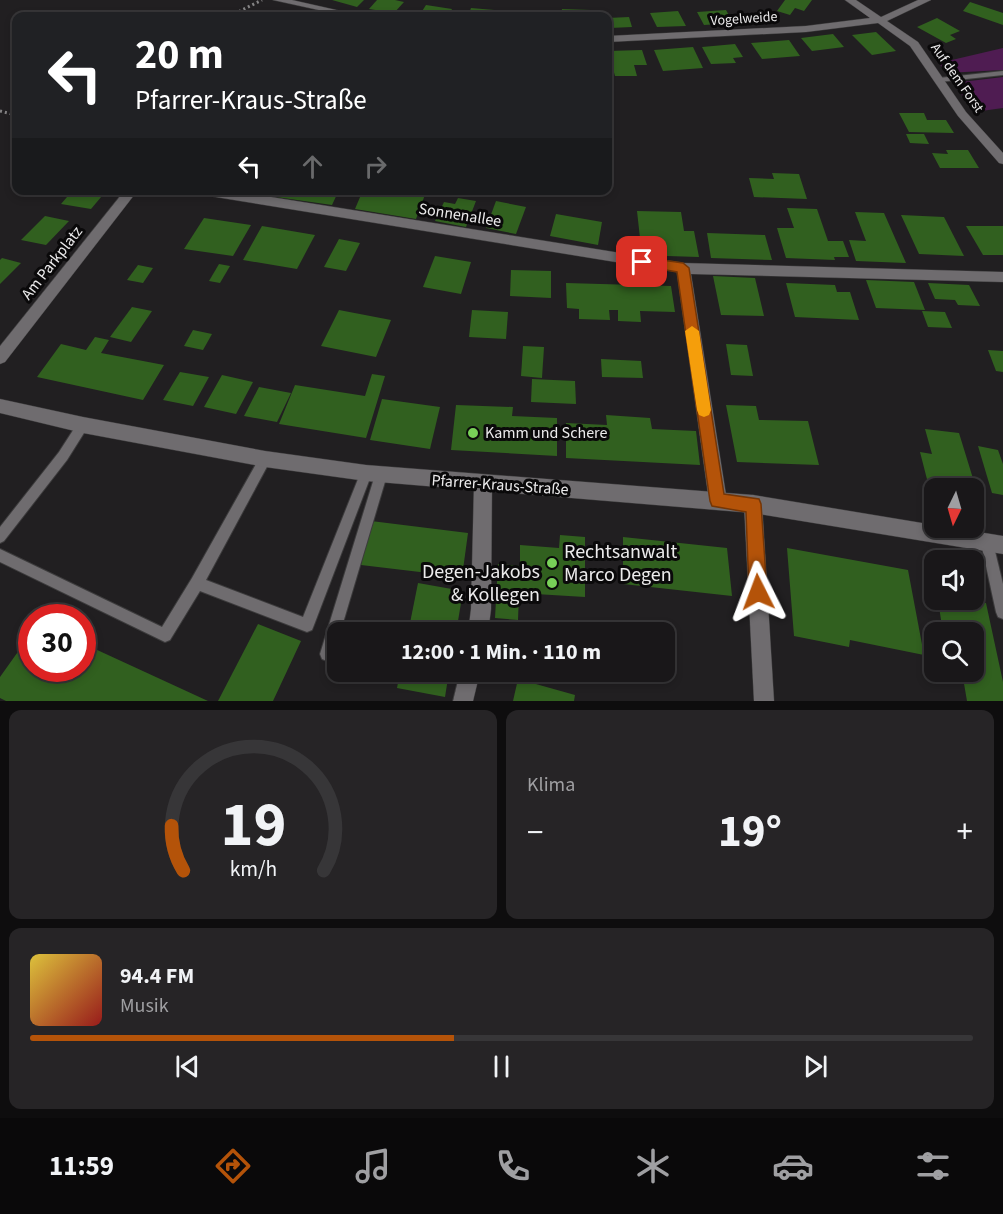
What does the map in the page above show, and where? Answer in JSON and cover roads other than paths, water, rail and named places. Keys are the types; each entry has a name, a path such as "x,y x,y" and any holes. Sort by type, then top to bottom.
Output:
{"street":[{"path":"278,0 338,12"},
{"name":"Auf dem Forst","path":"850,0 914,44 962,114 1003,160"},
{"name":"Vogelweide","path":"612,39 806,29 881,20 926,0"},
{"name":"Am Parkplatz","path":"0,357 128,195"},
{"name":"Sonnenallee","path":"228,195 683,268 1003,277"},
{"path":"683,268 718,501"},
{"name":"Pfarrer-Kraus-Straße","path":"0,406 83,425 265,459 374,474 753,504 995,544"},
{"path":"479,622 483,484"},
{"path":"753,504 764,701"},
{"path":"463,701 468,682"}],"lane":[{"path":"939,80 1003,73"},
{"path":"3,529 63,456 83,425"},
{"path":"0,555 165,635 265,459"},
{"path":"197,582 307,625 374,474"},
{"path":"335,622 374,474"},
{"path":"995,544 1003,612"}],"place":[{"name":"Kamm und Schere","path":"473,433"},
{"name":"Rechtsanwalt Marco Degen","path":"552,563"},
{"name":"Degen-Jakobs & Kollegen","path":"552,583"}]}
